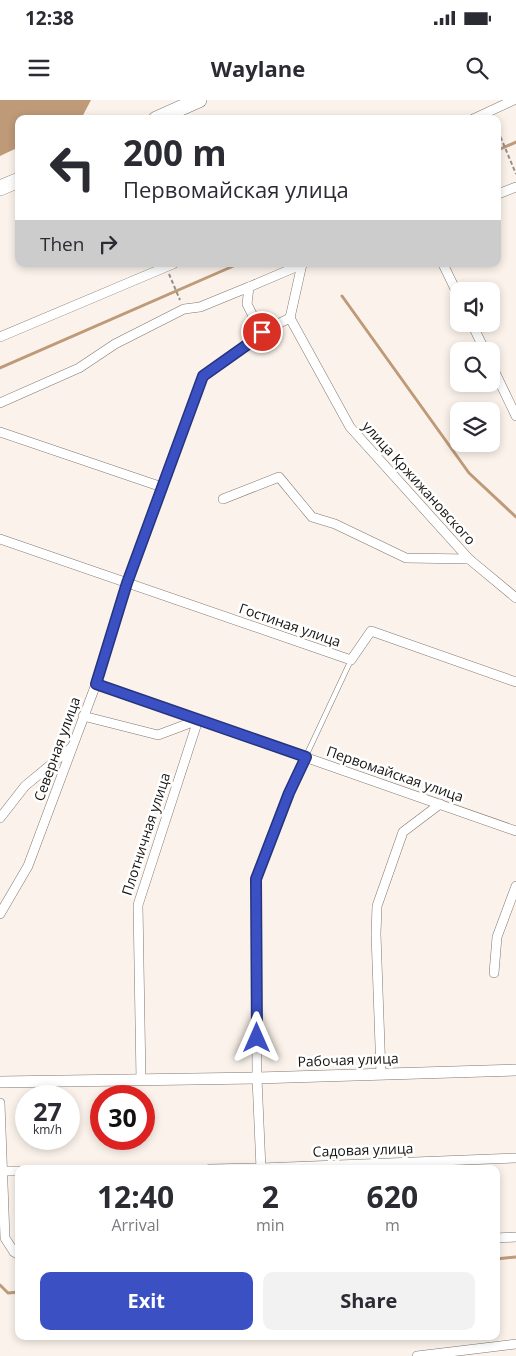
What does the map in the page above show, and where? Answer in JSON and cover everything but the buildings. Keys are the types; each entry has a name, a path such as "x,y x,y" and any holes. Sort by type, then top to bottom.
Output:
{"main road":[{"path":"165,115 198,100"},
{"path":"0,188 15,182"}],"street":[{"path":"482,115 514,100"},
{"path":"501,193 516,187"},
{"path":"0,337 166,267"},
{"path":"0,403 78,368 115,344 184,309 200,307 295,267"},
{"path":"290,318 301,267"},
{"path":"444,267 452,282"},
{"path":"250,287 247,304 262,332"},
{"name":"Северная улица","path":"0,914 28,866 96,684 127,583 203,376 262,332 290,318"},
{"name":"улица Кржижановского","path":"290,318 350,428 469,560 516,598"},
{"path":"500,383 516,416"},
{"path":"0,432 162,487"},
{"path":"223,499 279,477 312,517 334,524 406,558 469,560"},
{"name":"Гостиная улица","path":"0,539 351,660 371,631 516,682"},
{"name":"Первомайская улица","path":"96,684 516,830"},
{"path":"83,716 158,735 198,720"},
{"name":"Плотничная улица","path":"141,1080 138,905 198,720"},
{"path":"0,818 25,786 71,748"},
{"path":"261,1165 257,1078 256,879 289,793 306,757"},
{"path":"382,1074 376,934 378,906 403,832 440,804"},
{"path":"494,973 497,937 516,886"},
{"name":"Рабочая улица","path":"0,1082 257,1078 516,1070"},
{"path":"0,1102 4,1238 15,1253"},
{"name":"Садовая улица","path":"338,1165 516,1158"},
{"path":"2,1171 15,1171"},
{"path":"500,1238 516,1237"},
{"path":"417,1356 516,1344"}],"lane":[{"path":"306,757 351,660"}],"path":[{"path":"501,138 516,174"},
{"path":"169,274 184,309"}],"shaded area":[{"path":"0,100 91,100 83,115 15,115 15,149 0,156"}],"waterway":[{"path":"501,149 516,142"},
{"path":"0,368 231,267"},
{"path":"342,296 469,473 516,517"},
{"path":"500,1259 516,1257"},
{"path":"0,1285 8,1293 15,1292"}],"route":[{"path":"257,1038 256,879 289,793 306,757 96,684 127,583 203,376 262,332"}]}
